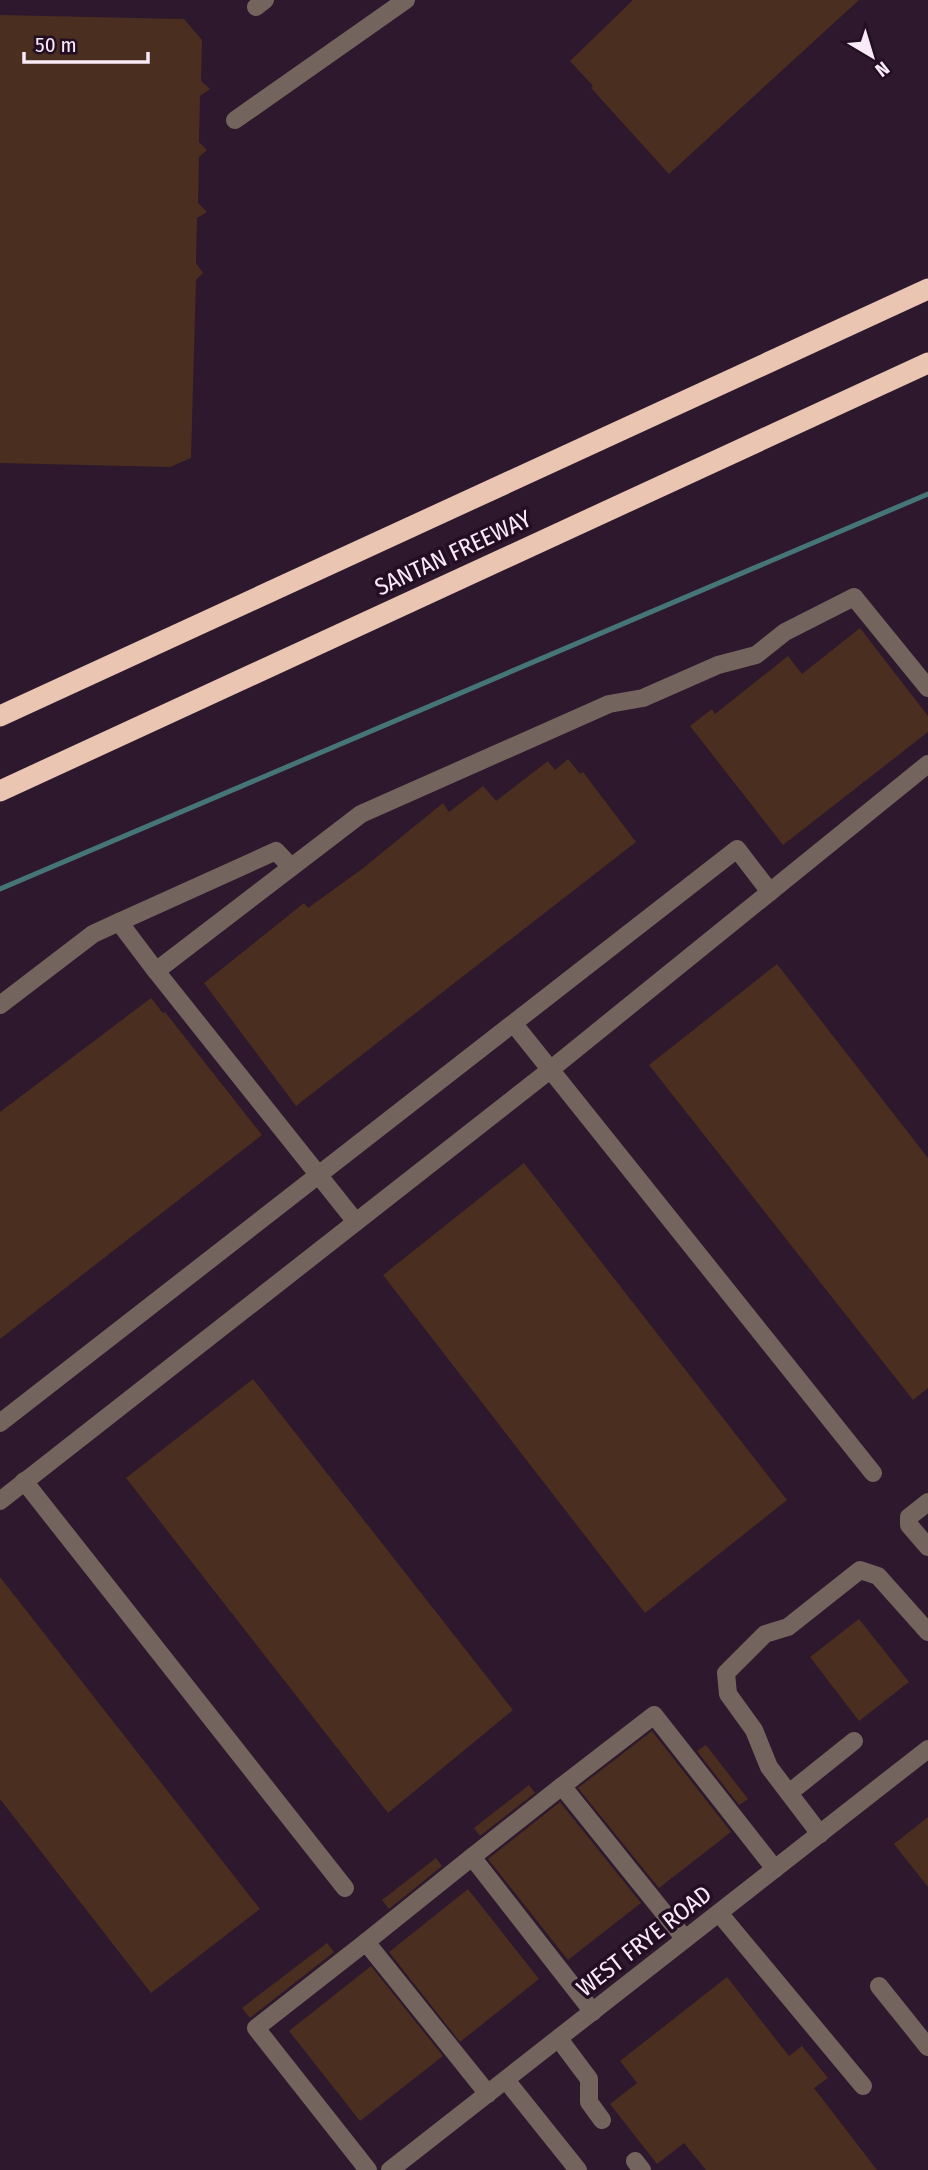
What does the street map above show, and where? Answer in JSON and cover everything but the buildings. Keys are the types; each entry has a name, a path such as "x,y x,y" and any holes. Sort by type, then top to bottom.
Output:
{"highway":[{"name":"SANTAN FREEWAY","path":"0,716 928,289"},
{"name":"SANTAN FREEWAY","path":"0,791 926,365"}],"street":[{"path":"235,120 406,0"},
{"path":"156,971 361,814 609,705 643,698 718,665 756,655 785,632 854,597 928,688"},
{"path":"0,1501 550,1070 928,764"},
{"path":"0,1423 737,849 770,892"},
{"path":"0,1005 93,934 276,850 291,867"},
{"path":"119,922 356,1222"},
{"path":"514,1024 873,1473"},
{"path":"24,1481 345,1888"},
{"path":"928,1502 909,1517 909,1525 928,1546"},
{"path":"820,1833 769,1767 754,1730 729,1694 726,1674 765,1634 789,1627 860,1570 877,1576 928,1632"},
{"path":"368,2170 256,2028 654,1715 775,1869"},
{"path":"789,1793 854,1741"},
{"name":"WEST FRYE ROAD","path":"390,2170 928,1749"},
{"path":"562,1786 685,1940"},
{"path":"472,1857 593,2011"},
{"path":"719,1913 863,2086"},
{"path":"366,1942 488,2094"},
{"path":"879,1986 928,2047"},
{"path":"559,2039 589,2079 589,2102 603,2120"},
{"path":"506,2080 578,2170"}],"waterway":[{"path":"0,889 928,494"}]}
